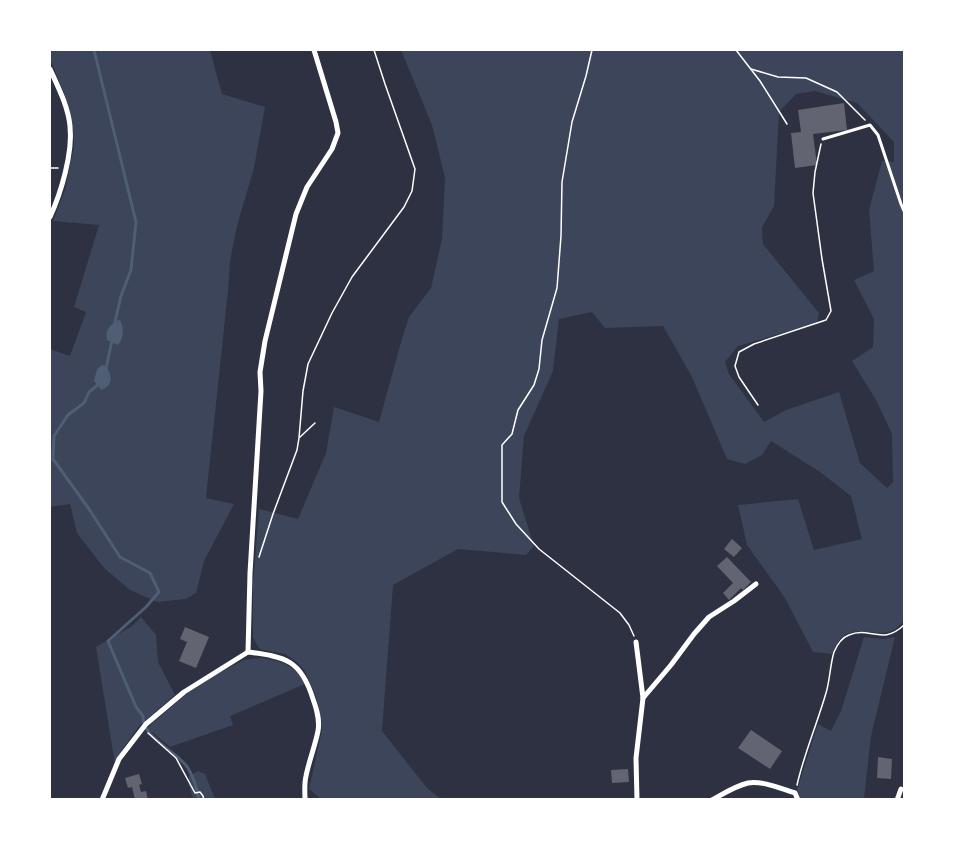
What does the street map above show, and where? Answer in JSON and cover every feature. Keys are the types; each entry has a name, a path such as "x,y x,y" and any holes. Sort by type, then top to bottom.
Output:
{"street":[{"path":"248,652 250,573 261,391 260,372 265,341 296,214 307,187 332,149 338,133 314,50"},
{"path":"50,69 64,101 70,126 70,145 56,204 50,217"},
{"path":"643,698 709,617 756,584"},
{"path":"636,642 643,698 636,758 637,800"},
{"path":"102,800 119,759 144,727 184,692 248,652 278,657 292,663 303,674 309,686 318,713 318,730 305,779 305,800"},
{"path":"712,800 750,782 795,793 798,800"},
{"path":"897,800 901,789"}],"lane":[{"path":"823,139 870,125 878,135 904,211"}],"path":[{"path":"250,573 257,565 297,450 308,364 352,277 404,207 412,191 415,169 374,50"},
{"path":"592,50 572,122 562,182 557,288 542,340 539,369 534,385 518,410 512,434 502,446 502,502 516,524 539,549 620,613 629,625 636,642"},
{"path":"736,50 760,81 787,124"},
{"path":"751,69 778,77 806,78 837,92 870,125"},
{"path":"758,405 739,377 735,366 739,352 754,344 826,320 831,311 813,193 814,172 823,139"},
{"path":"299,438 315,423"},
{"path":"795,793 826,691 834,653 841,640 848,635 858,633 885,636 896,633 904,625"},
{"path":"144,727 176,758 195,793 200,792 204,800"}],"shaded area":[{"path":"50,50 210,50 222,94 265,107 254,168 237,226 230,261 206,498 234,504 204,561 196,593 186,599 157,602 130,590 104,568 77,533 70,504 50,507 50,349 70,356 86,312 74,307 99,225 53,221 65,190 74,146 73,127 64,93 50,59"},
{"path":"401,50 904,50 904,621 900,625 886,633 862,631 845,635 832,654 813,652 785,598 747,545 738,505 798,499 814,550 862,539 851,496 820,472 771,441 762,455 745,464 727,459 692,377 663,326 605,328 592,312 559,319 553,371 524,436 519,498 534,546 526,555 458,549 393,585 382,731 427,788 441,799 321,799 309,789 322,730 315,694 305,671 297,662 285,654 260,649 253,637 253,584 259,509 298,519 326,453 334,407 379,422 409,317 431,288 442,239 445,178 432,125","holes":["815,91 857,103 894,142 894,162 882,161 869,210 874,271 854,280 874,319 873,347 852,361 876,400 892,434 893,482 887,488 860,463 839,392 786,410 764,422 729,374 725,362 738,346 817,323 819,313 763,244 762,227 774,206 779,112 796,94"]},
{"path":"120,320 123,333 118,345 107,340 107,334 111,325"},
{"path":"102,365 106,366 111,380 108,386 101,390 94,381 97,369"},
{"path":"141,617 156,635 158,662 175,695 139,726 115,764 96,647 132,626"},
{"path":"864,637 883,639 895,637 871,736 864,799 801,799 797,790 818,724 831,731 841,711"},
{"path":"261,658 287,665 297,672 305,684 230,716 233,725 170,747 147,728 186,694 215,675 244,660"},
{"path":"198,771 205,774 215,799 193,799 189,776"}],"building":[{"path":"844,103 847,130 813,134 817,165 795,168 791,133 801,132 798,110"},
{"path":"732,539 742,548 734,557 724,549"},
{"path":"727,557 751,582 729,600 723,593 733,583 717,566"},
{"path":"185,627 209,637 196,668 179,661 187,642 180,639"},
{"path":"751,730 782,751 770,769 738,748"},
{"path":"878,757 892,759 891,779 877,778"},
{"path":"628,769 629,782 612,783 611,770"},
{"path":"139,774 142,784 139,785 141,792 146,791 148,800 135,800 132,787 128,788 125,778"}],"waterway":[{"path":"94,50 136,222 131,270 121,296 115,322"},
{"path":"106,369 112,340"},
{"path":"99,384 89,392 84,403 68,415 54,436 53,459 120,557 150,573 159,592 146,607 108,641 148,731 188,768 199,800"}]}
